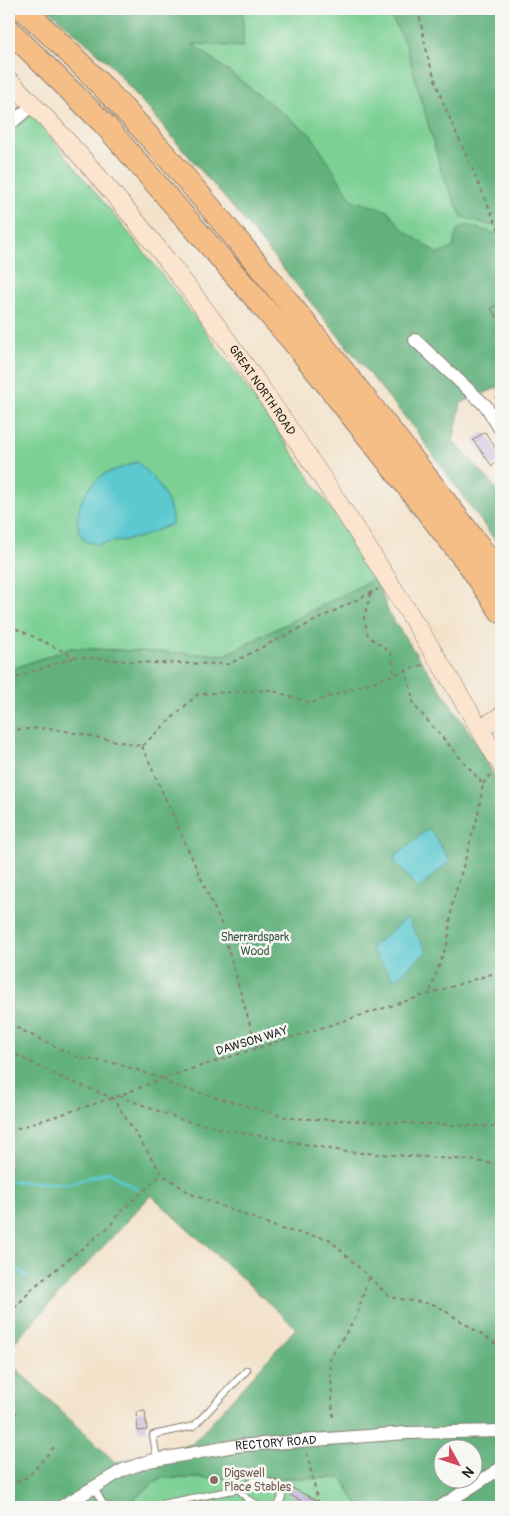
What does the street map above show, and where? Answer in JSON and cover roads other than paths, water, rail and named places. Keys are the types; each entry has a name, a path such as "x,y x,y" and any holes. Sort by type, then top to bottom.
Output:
{"highway":[{"path":"22,9 118,104 253,258 369,402 501,576"},
{"path":"9,30 105,125 296,345 470,566 501,612"}],"main road":[{"name":"GREAT NORTH ROAD","path":"9,80 124,207 220,329 319,473 481,728 497,769"},
{"path":"481,728 501,716"}],"street":[{"path":"9,125 33,105"},
{"path":"415,340 486,406 501,431"},
{"name":"RECTORY ROAD","path":"61,1507 123,1470 157,1460 235,1446 407,1433 501,1431"},
{"path":"440,1507 501,1468"}],"lane":[{"path":"157,1460 153,1435 194,1426 247,1370"},
{"path":"146,1507 239,1489 253,1481 266,1482 278,1486 282,1497 278,1506 273,1507"},
{"path":"94,1488 103,1504 110,1507"},
{"path":"239,1489 248,1499 262,1507"}],"water":[{"path":"136,462 149,473 161,489 170,507 172,524 141,537 98,545 85,541 79,532 77,518 81,502 88,489 102,475"},
{"path":"429,828 450,861 418,889 393,859"},
{"path":"406,918 427,951 395,980 370,949"}],"waterway":[{"path":"9,1181 68,1184 108,1172 137,1189"},
{"path":"9,1262 29,1278"}],"place":[{"name":"Digswell Place Stables","path":"214,1480"}],"park label":[{"name":"Sherrardspark Wood","path":"255,944"}]}
